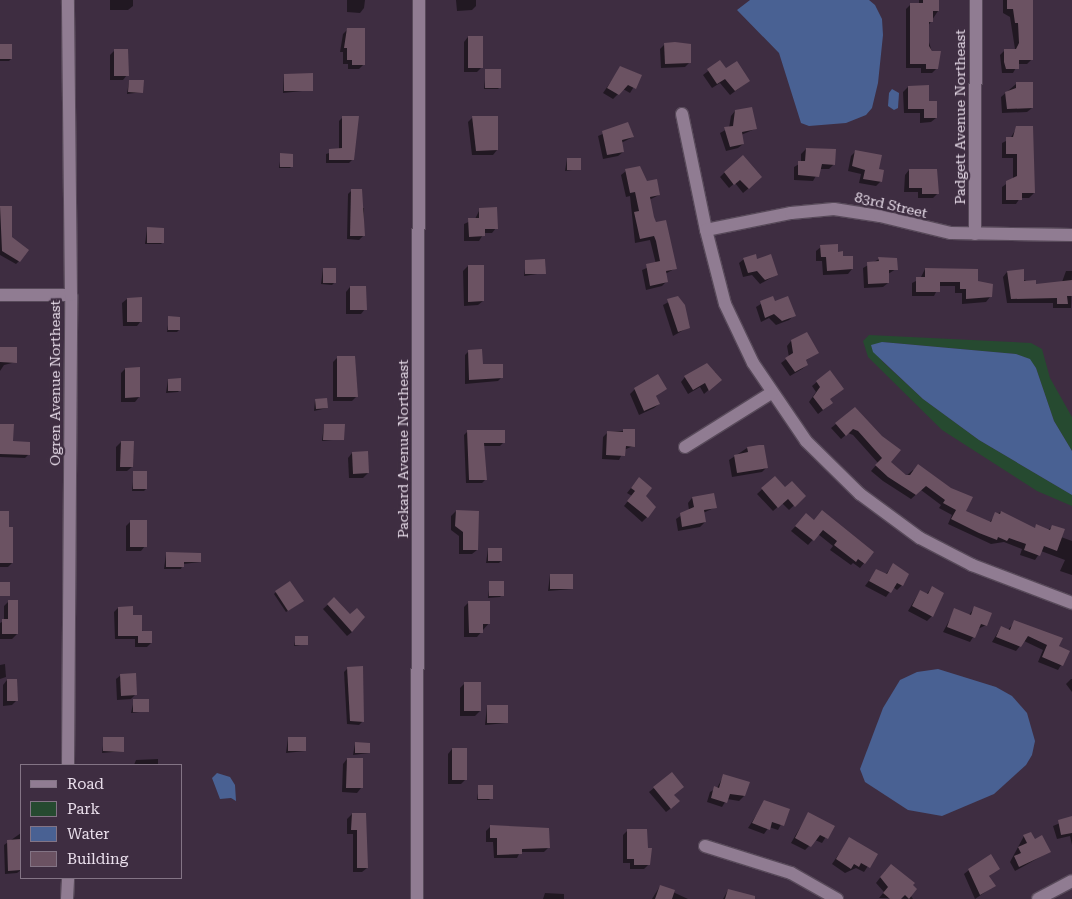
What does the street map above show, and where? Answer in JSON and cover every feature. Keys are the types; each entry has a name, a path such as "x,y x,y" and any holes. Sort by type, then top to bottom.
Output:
{"street":[{"name":"Ogren Avenue Northeast","path":"68,0 71,295 68,764"},
{"name":"Packard Avenue Northeast","path":"417,899 419,0"},
{"name":"Padgett Avenue Northeast","path":"975,234 976,0"},
{"path":"682,114 706,230 725,304 739,336 771,393 824,461 889,518 972,565 1072,603"},
{"name":"83rd Street","path":"706,230 791,213 834,209 880,216 933,230 975,234 1072,235"},
{"path":"0,295 71,295"},
{"path":"685,447 771,393"},
{"path":"705,846 791,873 837,899"},
{"path":"68,879 68,899"},
{"path":"1038,899 1072,881"}],"green space":[{"path":"869,335 1031,343 1042,349 1050,378 1072,417 1072,451 1054,421 1036,368 1029,359 1016,354 882,342 882,361 923,399 979,440 1072,495 1072,506 1037,491 942,430 868,357 863,341"}],"water":[{"path":"750,0 869,0 875,5 882,19 883,35 878,83 872,108 866,115 846,123 809,126 801,123 779,53 737,10"},
{"path":"892,89 899,93 898,108 894,110 888,106 889,93"},
{"path":"882,342 1016,354 1030,359 1036,368 1054,421 1072,451 1072,495 979,440 923,399 873,352 871,345"},
{"path":"938,669 996,687 1012,696 1027,713 1035,741 1032,755 1026,765 994,794 942,816 908,810 865,782 860,769 883,708 900,680 917,672"},
{"path":"217,773 230,777 235,785 236,801 231,798 220,799 212,778"}],"building":[{"path":"923,0 939,0 939,11 933,11 933,22 929,22 929,46 932,51 941,51 938,69 926,69 926,64 910,64 910,3 923,3"},
{"path":"1007,0 1033,0 1033,60 1019,60 1019,69 1006,69 1004,62 1004,49 1016,49 1019,43 1018,23 1015,23 1013,9 1007,9"},
{"path":"347,28 365,28 365,65 352,65 352,60 347,60 347,48 344,48"},
{"path":"468,36 483,36 483,68 468,68"},
{"path":"664,43 691,44 691,63 665,64"},
{"path":"0,44 12,44 12,59 0,59"},
{"path":"114,49 128,49 129,76 114,76"},
{"path":"720,60 726,68 737,61 750,81 735,91 725,79 717,84 707,69"},
{"path":"620,66 642,75 636,89 628,85 619,95 607,88"},
{"path":"485,69 501,69 501,88 485,88"},
{"path":"313,73 313,91 284,91 284,74"},
{"path":"129,80 144,80 143,93 128,92"},
{"path":"1016,82 1033,82 1033,108 1007,109 1005,92 1016,88"},
{"path":"929,85 929,101 937,101 937,118 924,118 924,109 908,109 908,86"},
{"path":"752,107 757,129 742,132 744,144 730,147 724,127 733,126 735,110"},
{"path":"342,116 359,116 354,160 329,160 329,149 342,148"},
{"path":"472,116 498,116 498,150 476,151"},
{"path":"628,122 634,137 622,140 624,152 607,155 602,131"},
{"path":"1016,126 1033,126 1035,193 1022,193 1022,200 1006,200 1006,181 1017,176 1017,154 1006,154 1006,137 1013,137"},
{"path":"806,148 836,149 835,165 822,164 819,177 798,175 798,161 805,161"},
{"path":"855,150 882,155 879,169 884,170 882,182 863,179 865,170 852,166"},
{"path":"280,153 293,154 293,167 280,167"},
{"path":"743,155 762,177 749,189 740,180 734,185 724,172"},
{"path":"567,158 581,158 581,170 567,170"},
{"path":"640,166 647,181 657,179 660,195 650,197 654,217 656,222 666,220 677,269 666,271 668,282 650,286 646,264 660,261 656,241 654,236 640,239 634,212 639,211 635,192 630,193 625,169"},
{"path":"909,169 937,169 939,194 922,194 922,188 909,188"},
{"path":"351,189 362,189 365,236 350,236"},
{"path":"0,206 12,206 12,237 29,250 20,262 2,251"},
{"path":"497,207 498,229 485,229 485,236 469,237 468,218 479,218 479,208"},
{"path":"147,227 164,228 164,243 147,243"},
{"path":"838,244 838,252 843,251 843,256 853,256 853,269 827,271 826,257 821,257 820,245"},
{"path":"756,254 757,259 771,254 778,275 765,280 757,271 748,273 743,258"},
{"path":"878,257 897,258 898,270 889,270 889,283 868,284 867,262 879,261"},
{"path":"545,259 546,274 525,274 525,260"},
{"path":"468,265 484,265 484,301 468,302"},
{"path":"323,268 336,268 336,283 323,283"},
{"path":"925,268 978,269 978,281 993,284 992,297 966,299 966,289 960,289 960,282 940,282 940,292 916,292 916,277 925,277"},
{"path":"1024,269 1024,281 1036,280 1036,284 1072,280 1072,296 1067,296 1068,304 1057,304 1057,298 1011,299 1007,271"},
{"path":"350,286 366,286 367,310 350,310"},
{"path":"678,296 685,305 690,328 678,332 667,299"},
{"path":"773,296 775,301 788,296 796,316 782,321 774,314 765,318 760,301"},
{"path":"142,297 142,322 127,322 127,298"},
{"path":"168,316 180,317 180,330 168,330"},
{"path":"807,332 819,353 806,360 808,365 795,372 785,358 793,353 791,340"},
{"path":"0,347 17,347 17,363 0,362"},
{"path":"482,349 483,364 503,364 503,378 469,380 468,350"},
{"path":"337,356 355,356 358,397 337,397"},
{"path":"707,363 722,380 709,391 705,383 693,390 684,376"},
{"path":"140,367 140,397 125,398 125,368"},
{"path":"830,370 844,389 830,399 833,403 823,410 813,397 820,387 816,381"},
{"path":"658,374 667,389 656,396 660,404 644,411 634,388"},
{"path":"181,378 181,391 168,391 168,379"},
{"path":"327,398 328,408 316,409 315,399"},
{"path":"855,407 882,436 901,450 891,462 906,475 910,475 918,464 951,488 973,497 966,511 991,522 995,512 1000,514 1001,511 1035,528 1036,524 1050,530 1052,525 1065,529 1057,551 1044,546 1040,556 1024,550 1026,544 1009,538 1007,541 998,537 997,540 979,533 951,519 956,510 943,503 945,500 926,486 916,495 888,477 875,465 882,458 858,431 853,429 846,436 835,423"},
{"path":"0,424 14,424 13,441 30,442 30,455 0,454"},
{"path":"324,424 345,424 344,440 323,440"},
{"path":"623,429 635,429 635,447 626,446 625,456 606,455 607,431 623,432"},
{"path":"467,430 505,430 505,443 484,443 487,480 469,480"},
{"path":"121,441 134,441 133,467 120,467"},
{"path":"764,445 768,468 737,473 734,455 748,452 747,447"},
{"path":"368,451 369,473 353,474 352,452"},
{"path":"133,471 147,471 147,489 133,489"},
{"path":"775,476 785,487 792,481 806,496 795,507 788,499 778,508 761,488"},
{"path":"639,477 652,488 646,496 656,507 648,518 627,501 635,491 631,488"},
{"path":"714,493 717,508 704,510 706,522 682,527 680,513 694,507 692,497"},
{"path":"456,510 479,511 478,550 463,550 463,532 455,526"},
{"path":"822,510 874,552 865,564 858,559 856,562 834,545 837,541 823,530 814,541 795,526 806,513 814,520"},
{"path":"0,511 9,511 9,527 13,527 13,563 0,563"},
{"path":"130,520 147,520 147,547 130,547"},
{"path":"488,548 502,548 502,561 488,561"},
{"path":"166,552 201,553 201,562 184,562 184,567 166,567"},
{"path":"893,563 909,574 903,586 897,583 891,593 869,581 876,569 887,574"},
{"path":"550,574 573,574 573,589 550,589"},
{"path":"290,581 304,601 288,611 275,591"},
{"path":"489,581 504,581 504,596 489,596"},
{"path":"0,582 10,582 10,596 0,596"},
{"path":"932,586 944,593 933,617 912,606 920,590 928,594"},
{"path":"334,597 350,614 357,608 365,617 352,632 327,604"},
{"path":"8,600 18,600 18,634 2,634 2,619 8,619"},
{"path":"468,601 490,601 490,624 483,624 483,633 469,633"},
{"path":"133,606 133,615 142,615 142,631 152,631 152,643 138,643 138,636 118,636 118,607"},
{"path":"974,606 992,613 987,626 981,624 975,638 947,627 954,608 971,615"},
{"path":"1014,620 1063,638 1059,646 1070,651 1063,666 1042,657 1047,645 1028,636 1021,647 996,637 1001,626 1010,630"},
{"path":"295,636 308,636 308,645 295,645"},
{"path":"363,666 364,722 350,721 347,667"},
{"path":"136,673 137,695 121,696 120,674"},
{"path":"7,679 17,679 18,701 7,701"},
{"path":"464,682 481,682 481,711 464,711"},
{"path":"133,699 149,699 149,712 133,712"},
{"path":"487,705 508,705 508,723 487,723"},
{"path":"103,737 124,737 124,752 103,751"},
{"path":"288,737 306,737 306,751 288,751"},
{"path":"355,742 370,743 370,753 355,753"},
{"path":"452,748 467,748 467,780 452,780"},
{"path":"347,758 363,758 363,788 346,788"},
{"path":"672,772 684,787 674,795 680,801 671,809 653,787"},
{"path":"723,774 750,782 745,796 730,794 727,803 711,798 714,786 719,788"},
{"path":"478,785 493,785 493,799 478,799"},
{"path":"764,800 790,809 784,826 772,822 770,830 752,823"},
{"path":"808,812 835,826 828,839 820,835 811,847 795,838"},
{"path":"352,813 366,813 368,868 357,868 357,830 351,830"},
{"path":"1072,816 1072,833 1061,835 1058,820"},
{"path":"490,825 549,828 550,848 522,849 522,854 497,855 497,838 490,838"},
{"path":"627,829 647,829 648,848 652,848 650,865 634,865 634,859 627,859"},
{"path":"1031,832 1035,839 1042,835 1051,852 1019,867 1014,856 1021,853 1018,847 1027,843 1023,835"},
{"path":"849,837 878,854 870,868 861,863 859,867 854,864 851,869 836,859"},
{"path":"20,839 20,870 8,871 7,840"},
{"path":"991,854 1000,869 989,876 996,886 980,895 968,869"},
{"path":"891,864 915,883 913,885 917,889 909,899 905,895 901,899 890,899 883,893 888,887 880,877"},
{"path":"660,885 675,890 672,899 655,899"},
{"path":"728,889 755,896 755,899 725,899"}]}
